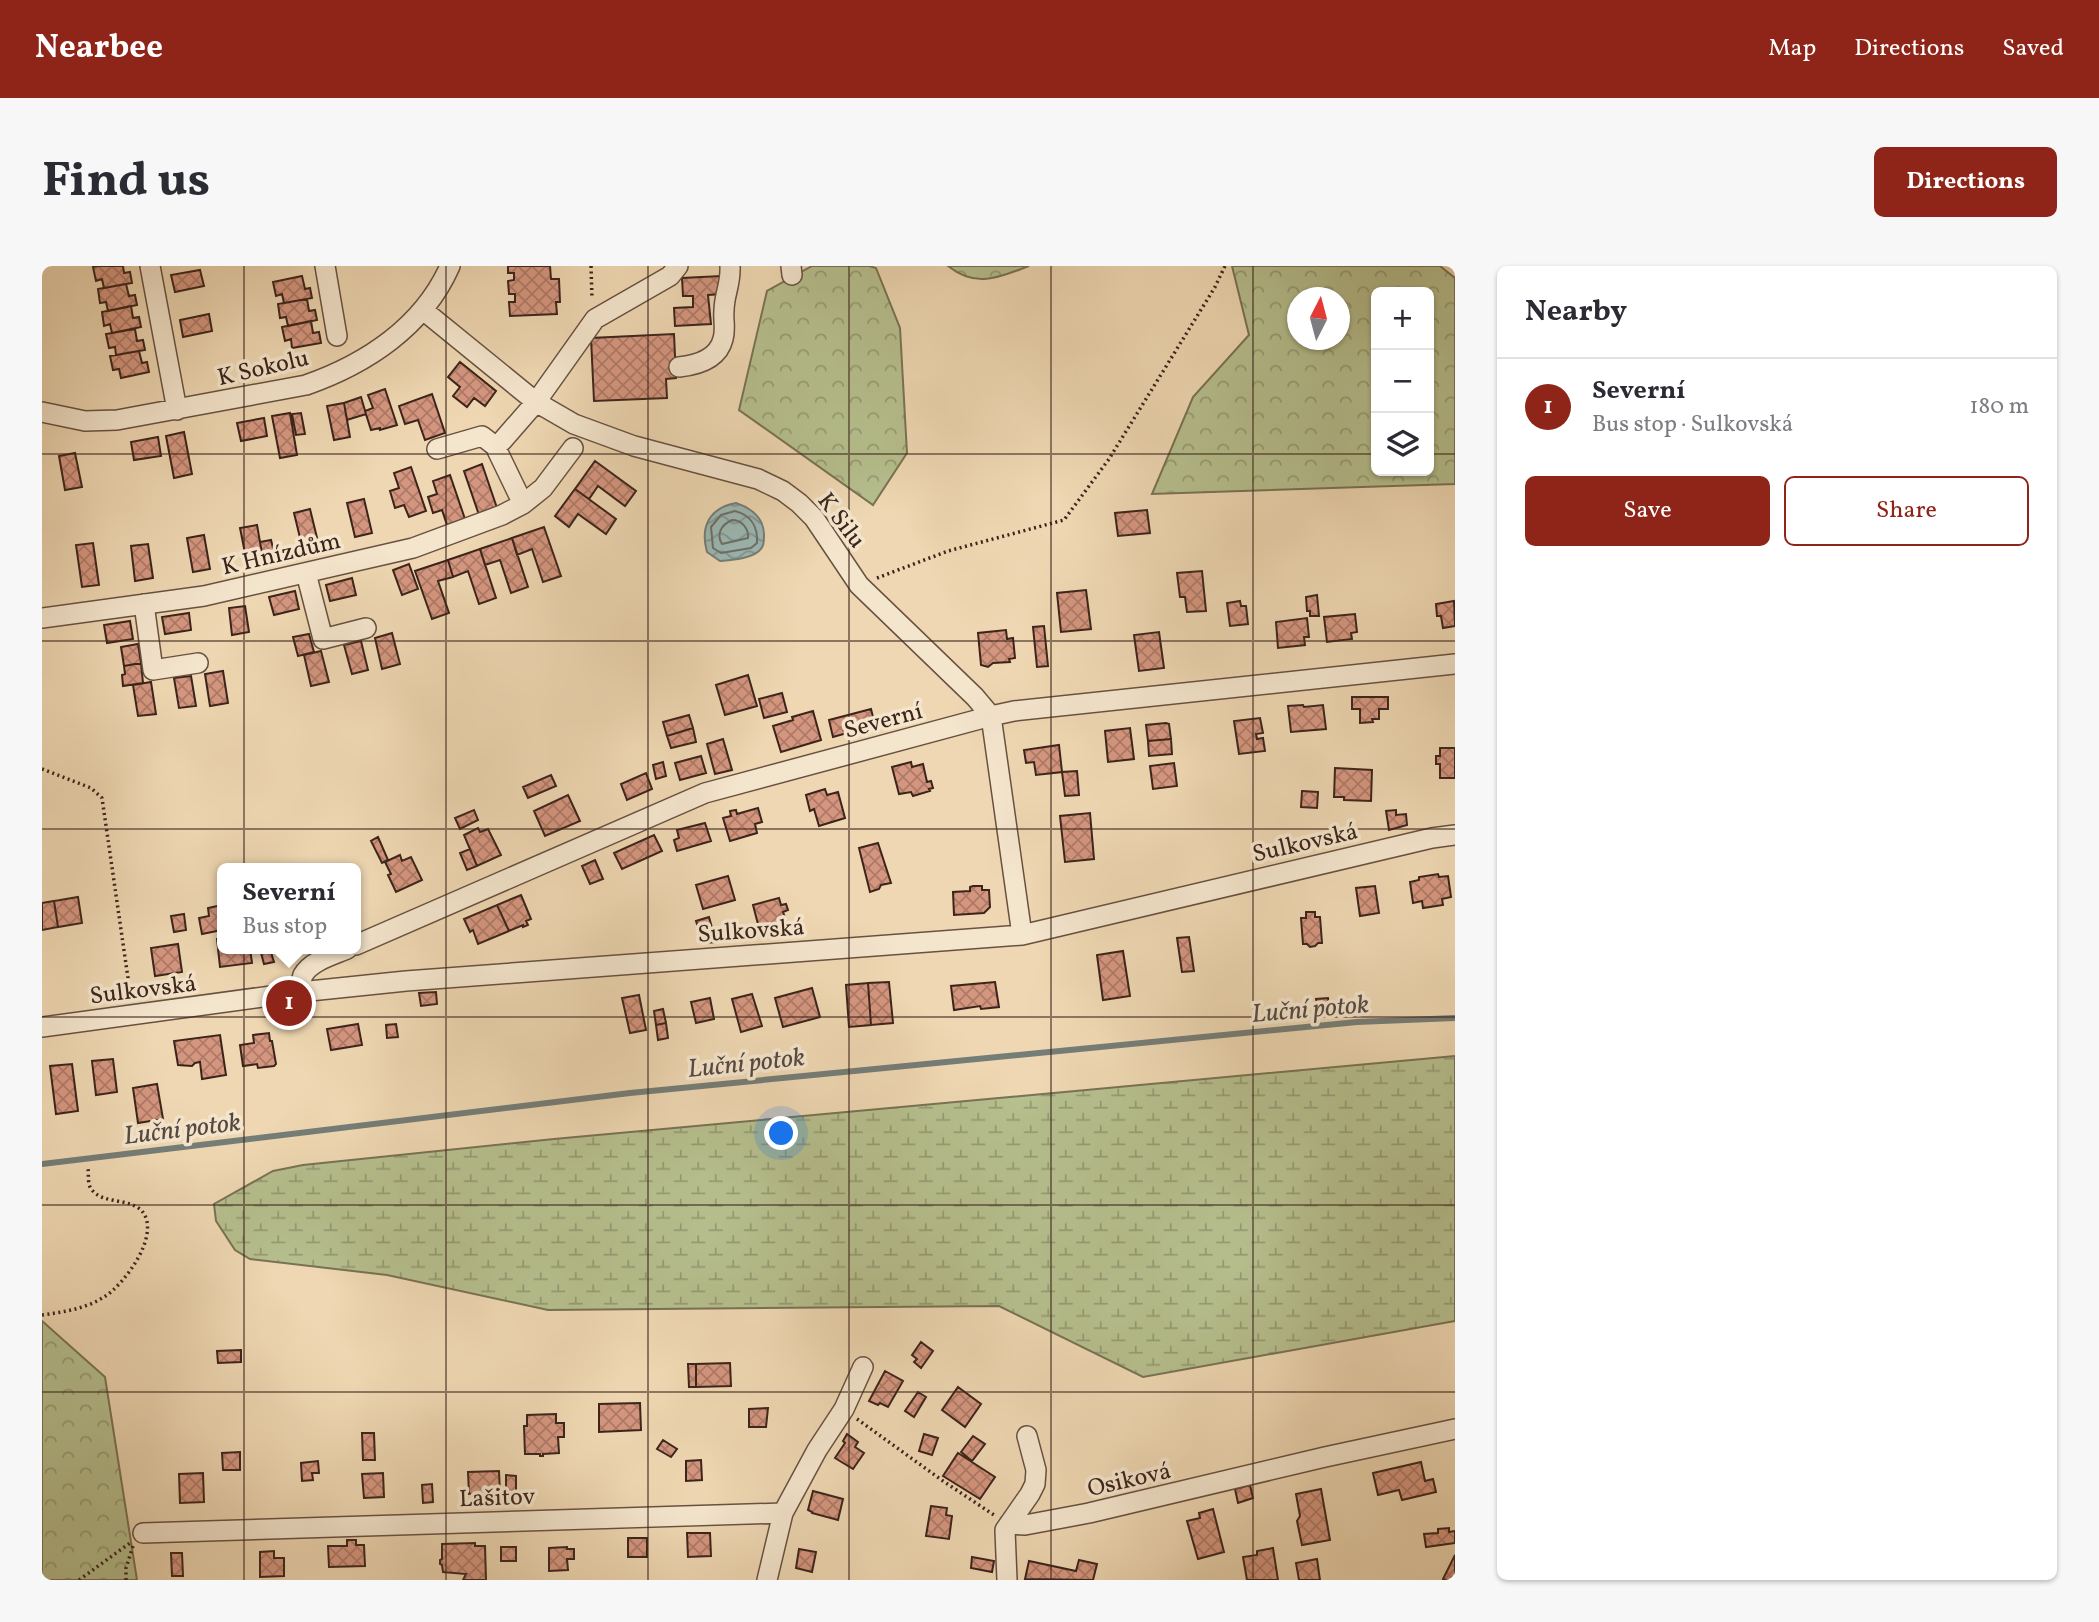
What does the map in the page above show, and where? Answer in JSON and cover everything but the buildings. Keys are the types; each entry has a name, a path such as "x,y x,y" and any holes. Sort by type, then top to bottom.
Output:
{"street":[{"path":"150,266 177,410"},
{"path":"325,266 337,336"},
{"name":"K Sokolu","path":"42,412 85,421 117,420 306,385 335,375 360,362 407,328 434,295 450,266"},
{"path":"495,446 536,402 595,319 670,276 678,266"},
{"path":"679,367 702,363 716,353 723,340 730,266"},
{"name":"K Silu","path":"423,310 536,402 574,424 622,441 734,471 783,491 814,518 859,585 975,697 991,716"},
{"path":"437,449 482,436 495,446 523,503"},
{"name":"K Hnízdům","path":"42,618 204,596 413,548 502,515 523,503 543,488 573,448"},
{"path":"306,573 323,639 366,628"},
{"path":"144,604 153,670 198,663"},
{"name":"Severní","path":"361,942 705,793 1014,710 1455,664"},
{"path":"991,716 1022,935"},
{"name":"Sulkovská","path":"42,1027 300,992 406,981 1022,935 1432,838 1455,835"},
{"path":"300,992 302,976 309,968 335,954"},
{"path":"767,1580 783,1513 817,1450 844,1409 863,1367"},
{"name":"Osiková","path":"1009,1524 1025,1525 1089,1513 1455,1429"},
{"path":"1007,1580 1005,1530 1035,1484 1036,1470 1027,1436"},
{"name":"Lašitov","path":"143,1533 783,1513"}],"path":[{"path":"591,266 595,319"},
{"path":"859,585 948,551 1064,520 1109,459 1215,287 1225,266"},
{"path":"42,769 92,788 102,798 133,1014"},
{"path":"42,1315 86,1306 106,1297 123,1281 144,1246 148,1230 141,1210 92,1191 89,1169"},
{"path":"844,1409 943,1481 1009,1524"},
{"path":"79,1580 143,1533"},
{"path":"126,1580 130,1552 143,1533"}],"green space":[{"path":"812,266 876,268 900,328 907,453 873,505 739,410 767,291"},
{"path":"948,266 1029,266 998,277 978,279"},
{"path":"1232,266 1440,266 1455,278 1455,484 1152,494 1193,397 1249,335"},
{"path":"1455,1056 1455,1321 1143,1377 999,1306 548,1310 387,1275 250,1259 235,1250 216,1221 214,1204 273,1171 303,1165 554,1139"},
{"path":"42,1321 105,1377 137,1580 42,1580"}],"water":[{"path":"736,503 751,511 762,524 762,548 751,556 720,561 707,552 706,527 719,509"}],"waterway":[{"name":"Luční potok","path":"42,1164 630,1093 1357,1022 1455,1018"}],"place":[{"name":"Severní","path":"289,1003"}]}
